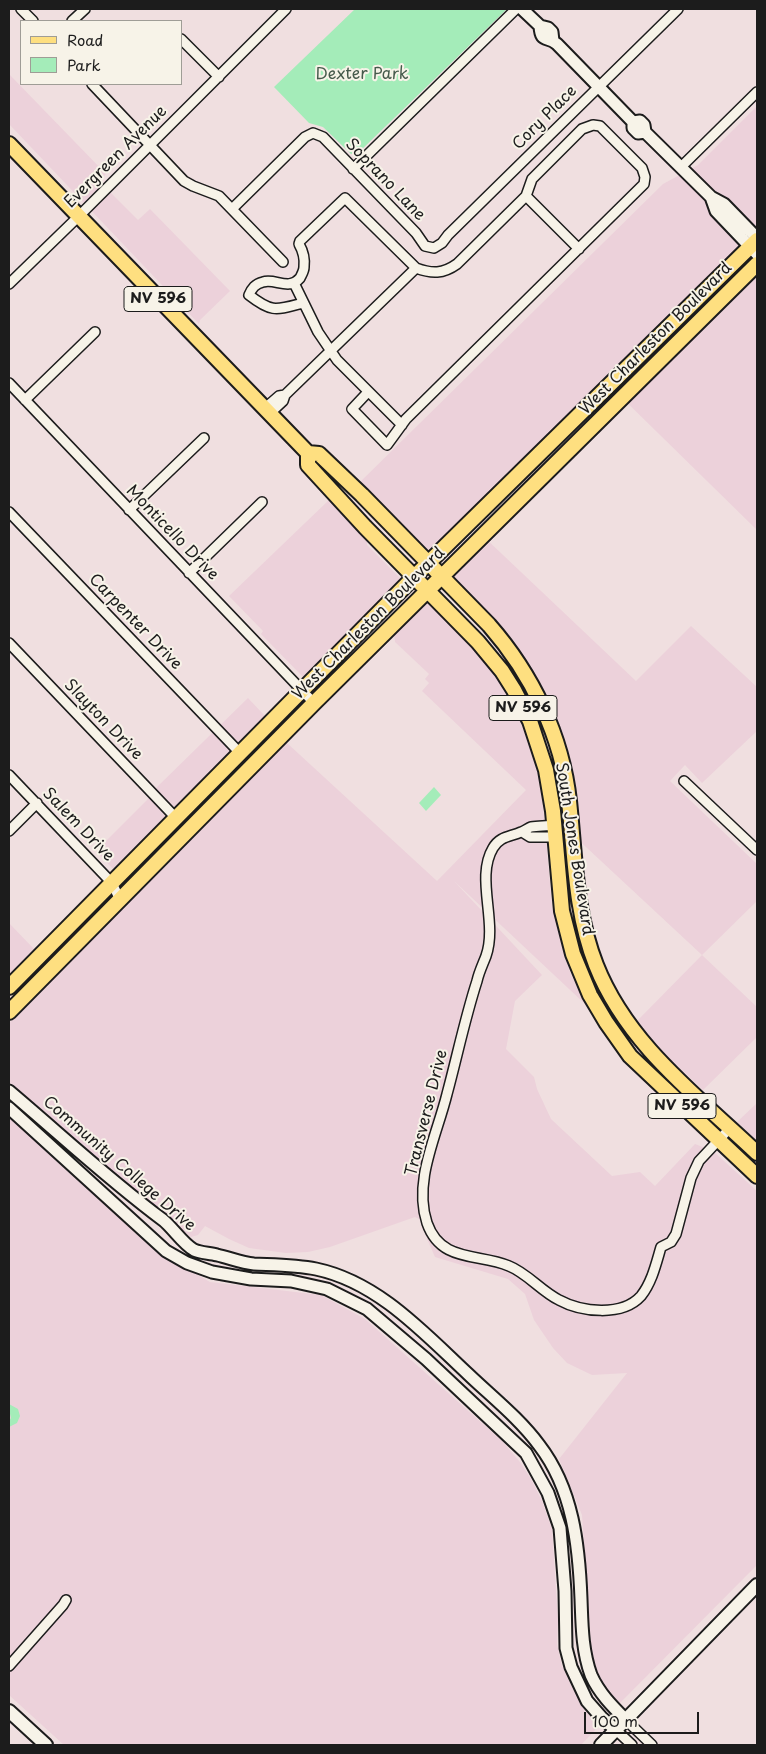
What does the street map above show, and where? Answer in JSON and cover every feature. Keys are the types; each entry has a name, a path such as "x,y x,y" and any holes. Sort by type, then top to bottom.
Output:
{"main road":[{"name":"South Jones Boulevard","path":"9,144 267,412 308,453 319,454 429,563 504,642 547,715 560,756 569,800 579,905 585,934 603,981 627,1022 652,1054 757,1153"},
{"name":"West Charleston Boulevard","path":"9,987 414,577 618,376 756,245"},
{"name":"West Charleston Boulevard","path":"9,1012 314,703 757,264"},
{"path":"618,376 630,388"},
{"name":"South Jones Boulevard","path":"308,453 308,465 478,642 502,671 514,690 530,721 538,742 548,781 560,895 573,954 590,995 612,1032 641,1067 757,1176"},
{"path":"241,778 243,762 259,735"},
{"path":"571,829 562,820 554,824 560,829 564,839 573,847"},
{"path":"612,1032 627,1022"},
{"path":"602,1745 757,1585"},
{"path":"9,1711 46,1745"}],"street":[{"path":"21,9 32,20"},
{"path":"73,20 85,9"},
{"path":"353,169 516,9"},
{"path":"522,9 540,26 548,28 552,32 553,40 633,122 633,128 638,133 645,132 710,197 716,211 756,245"},
{"name":"Cory Place","path":"434,248 442,244 448,235 678,9"},
{"name":"Evergreen Avenue","path":"9,284 219,77 281,11"},
{"path":"182,40 219,77"},
{"path":"93,85 184,181 219,196 283,262"},
{"path":"680,167 757,92"},
{"path":"303,303 277,310 262,305 249,295 252,288 265,281 278,284 294,283 298,280 304,270 305,259 299,244 300,240 345,198 416,268 428,272 439,272 453,267 526,196 532,180 582,128 593,125 600,126 642,168 646,176 644,184 402,425 388,445 352,409 368,392"},
{"name":"Soprano Lane","path":"232,209 305,137 313,133 323,137 416,233 425,246 430,249 434,248"},
{"path":"526,196 579,249"},
{"path":"267,412 279,396 285,395 416,268"},
{"path":"294,283 318,332 337,360 402,425"},
{"path":"25,400 95,332"},
{"name":"Monticello Drive","path":"9,383 314,703"},
{"path":"129,510 204,438"},
{"path":"189,573 262,502"},
{"name":"Carpenter Drive","path":"9,512 240,753"},
{"name":"Slayton Drive","path":"9,643 176,818"},
{"name":"Salem Drive","path":"9,775 112,883 120,900"},
{"path":"684,782 757,850"},
{"path":"9,831 36,804"},
{"name":"Transverse Drive","path":"554,824 530,828 508,835 500,840 489,856 487,864 487,898 491,935 426,1166 422,1206 432,1234 438,1242 462,1256 510,1266 559,1300 587,1308 609,1310 618,1308 636,1300 648,1285 656,1267 661,1247 671,1242 676,1234 691,1178 699,1161 730,1128"},
{"name":"Community College Drive","path":"9,1091 142,1206 165,1223 194,1250 254,1264 282,1264 318,1269 345,1278 374,1293 410,1321 517,1420 540,1446 564,1489 570,1507 580,1569 582,1634 585,1657 597,1687 626,1720"},
{"name":"Community College Drive","path":"9,1108 166,1250 212,1272 251,1279 291,1281 338,1293 367,1309 397,1333 526,1453 548,1493 560,1528 566,1648 571,1667 594,1710 616,1730"},
{"path":"131,1218 142,1206"},
{"path":"338,1293 345,1278"},
{"path":"486,1414 498,1402"},
{"path":"548,1493 564,1489"},
{"path":"9,1666 66,1600"},
{"path":"566,1635 582,1634"},
{"path":"626,1720 652,1745"},
{"path":"616,1730 632,1745"}],"shaded area":[{"path":"9,74 106,174 99,181 138,220 150,209 230,291 200,320 199,324 9,124"},
{"path":"757,106 757,530 609,385 429,563 357,485 663,184 698,165"},
{"path":"330,499 367,541 367,545 401,579 303,677 261,634 263,631 229,596"},
{"path":"483,536 636,681 691,626 757,687 757,731 702,783 685,765 670,781 757,864 757,901 702,955 572,834 564,771 530,683 442,577"},
{"path":"428,591 514,690 546,770 539,778 552,906 570,972 585,1004 454,881 542,975 515,1001 506,1049 534,1077 537,1089 551,1119 612,1176 640,1172 655,1186 695,1144 713,1151 757,1191 757,1565 618,1705 597,1676 591,1649 582,1515 559,1459 627,1373 592,1375 567,1363 553,1348 534,1320 525,1294 508,1279 435,1257 427,1239 425,1222 415,1217 330,1247 308,1252 286,1253 249,1248 205,1226 198,1235 191,1237 136,1195 9,1085 9,1023 287,743 437,881 526,790 422,691 429,683 425,679 429,674 395,642 393,626"},
{"path":"248,698 265,716 113,869 96,851 147,800 158,786"},
{"path":"9,923 34,949 9,974"},
{"path":"702,955 757,1007 757,1037 703,1090 670,1059 636,1022"},
{"path":"757,1103 757,1141 737,1122"},
{"path":"9,1115 95,1194 115,1215 118,1215 134,1230 134,1233 158,1252 210,1282 321,1295 365,1319 501,1440 520,1462 531,1479 542,1501 552,1529 558,1621 557,1644 562,1666 579,1702 598,1727 581,1745 64,1745 9,1695"}],"green space":[{"name":"Dexter Park","path":"355,9 507,9 358,153 351,154 323,127 309,123 274,87"},
{"path":"434,787 441,795 426,811 419,803"},
{"path":"9,1404 18,1409 20,1416 17,1423 9,1427 11,1418"}]}
